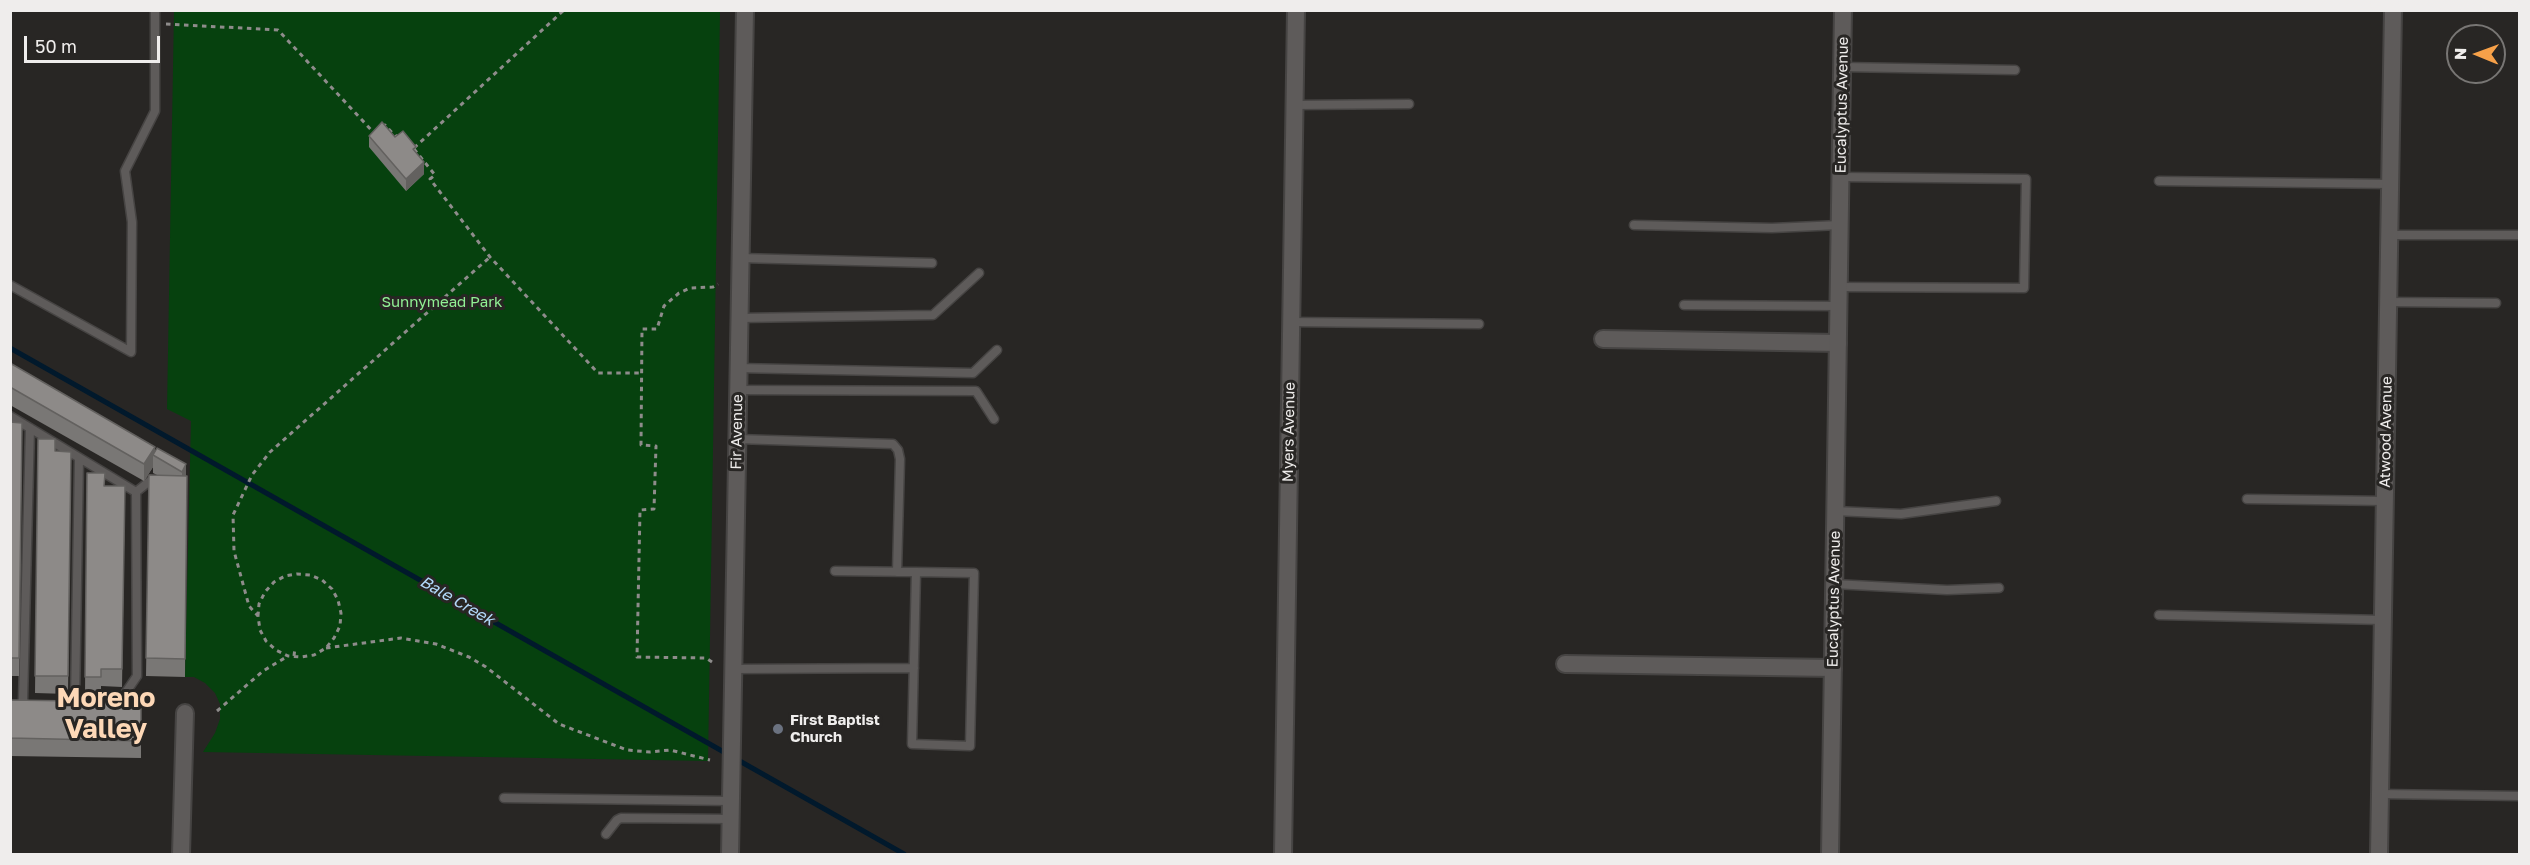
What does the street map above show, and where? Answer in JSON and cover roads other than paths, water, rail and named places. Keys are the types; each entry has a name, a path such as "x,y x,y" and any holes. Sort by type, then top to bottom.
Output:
{"street":[{"name":"Fir Avenue","path":"730,855 745,10"},
{"name":"Myers Avenue","path":"1283,855 1296,10"},
{"name":"Eucalyptus Avenue","path":"1830,855 1843,10"},
{"name":"Atwood Avenue","path":"2379,855 2393,10"},
{"path":"1603,339 1838,343"},
{"path":"1565,663 1833,668"},
{"path":"181,855 185,713"}],"lane":[{"path":"10,285 131,352 132,222 125,171 155,111 155,10"},
{"path":"1842,67 2016,70"},
{"path":"1294,105 1409,104"},
{"path":"1839,287 2024,288 2026,179 1841,177"},
{"path":"2159,181 2390,184"},
{"path":"1634,225 1772,228 1840,225"},
{"path":"2389,235 2520,235"},
{"path":"740,258 933,263"},
{"path":"739,318 933,315 979,273"},
{"path":"2388,302 2496,303"},
{"path":"1684,305 1839,306"},
{"path":"1291,322 1479,324"},
{"path":"738,368 973,373 997,350"},
{"path":"738,390 976,391 994,419"},
{"path":"10,416 136,492"},
{"path":"23,701 30,428"},
{"path":"737,439 893,444 898,450 900,459 897,572"},
{"path":"75,702 80,458"},
{"path":"136,492 151,480 167,487"},
{"path":"96,703 118,704 137,676 136,492"},
{"path":"2247,499 2385,501"},
{"path":"1835,511 1901,514 1996,501"},
{"path":"835,571 916,572 974,573 970,746 912,744 916,572"},
{"path":"1834,584 1947,590 1999,588"},
{"path":"2159,615 2383,620"},
{"path":"733,669 914,668"},
{"path":"10,701 34,701"},
{"path":"64,702 86,703"},
{"path":"2380,794 2520,796"},
{"path":"504,798 731,801"},
{"path":"606,834 621,818 730,819"}],"waterway":[{"name":"Bale Creek","path":"10,348 904,854"}],"place":[{"name":"First Baptist Church","path":"778,729"}],"district":[{"name":"Moreno Valley","path":"106,714"}],"park label":[{"name":"Sunnymead Park","path":"442,302"}]}
